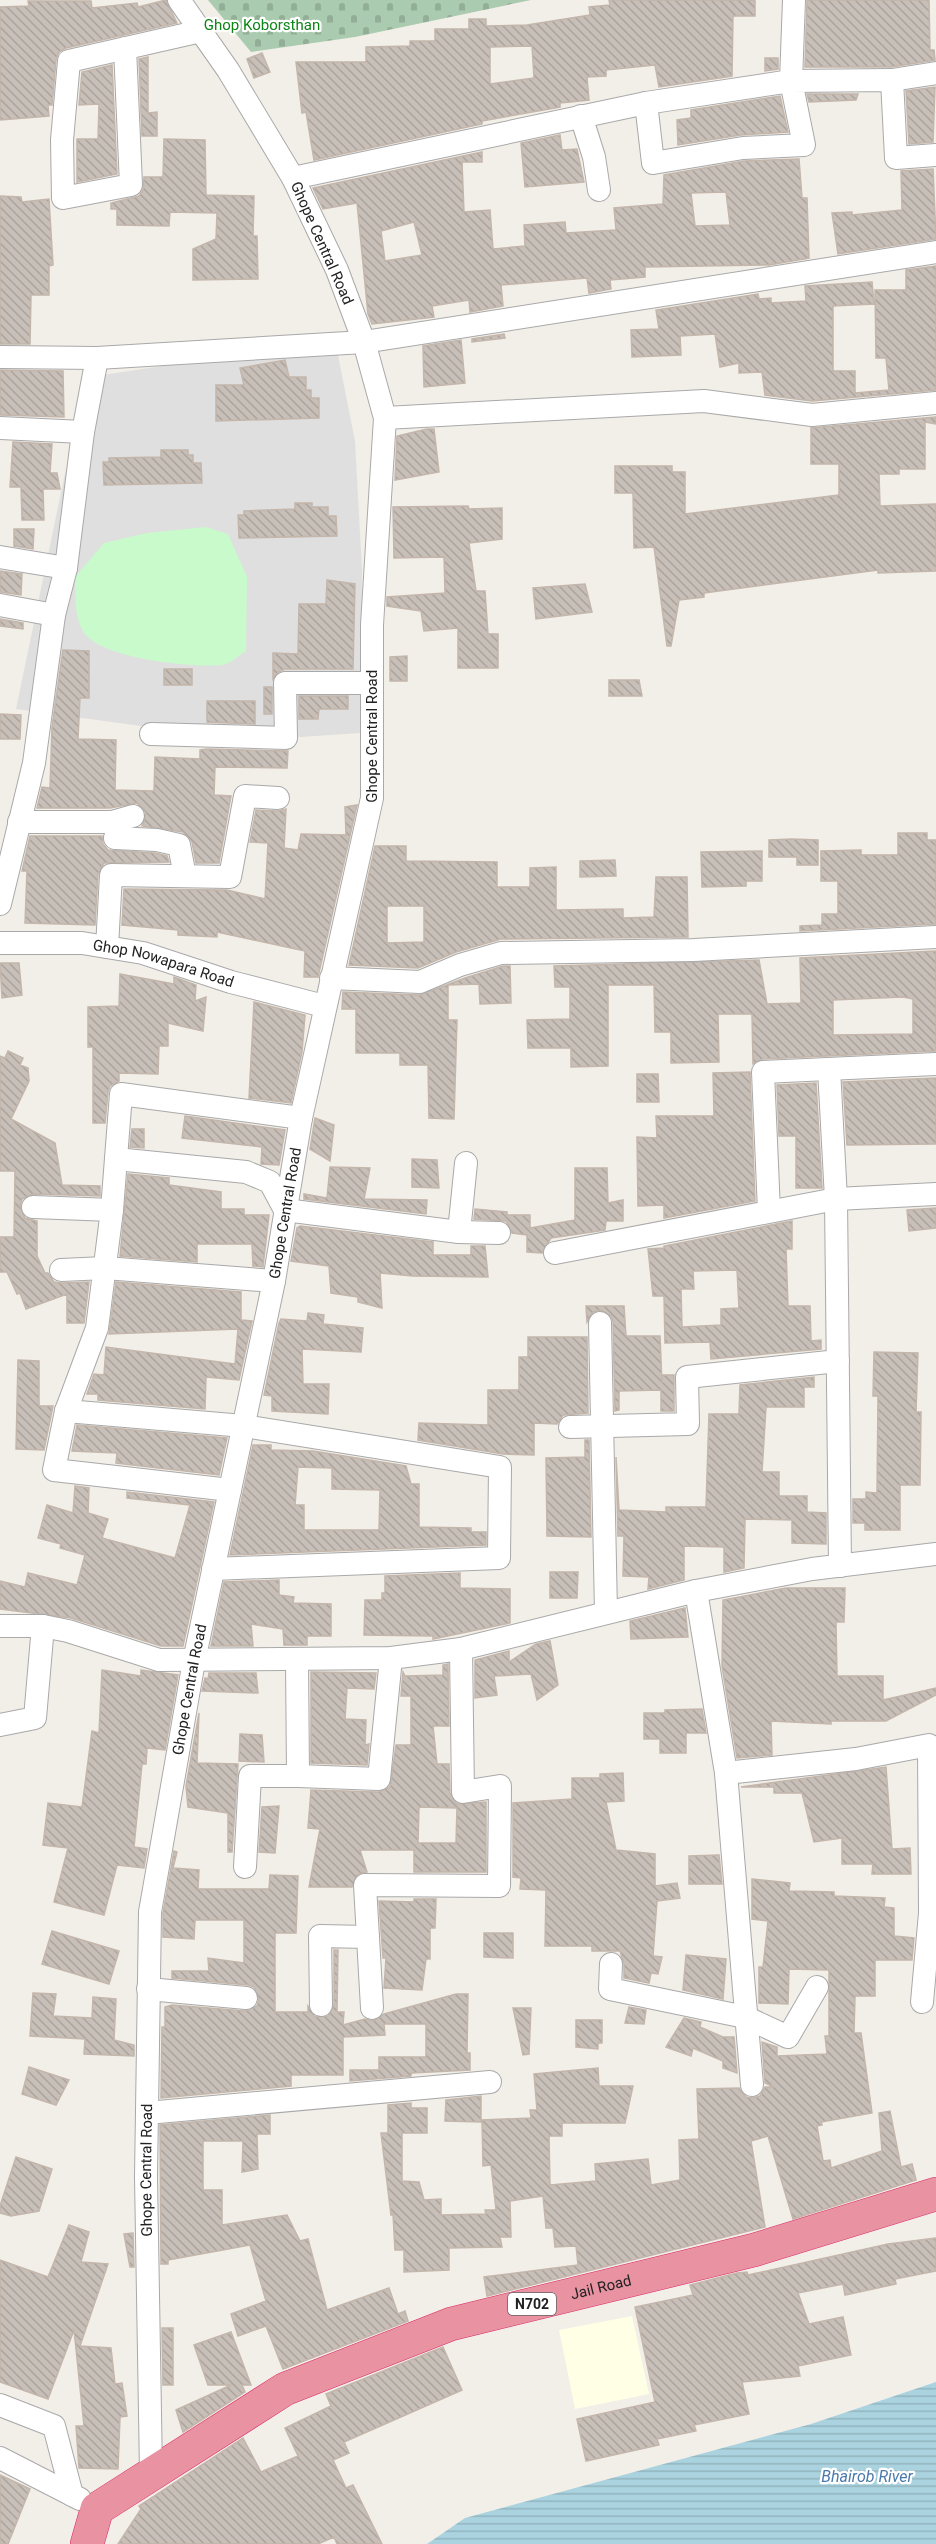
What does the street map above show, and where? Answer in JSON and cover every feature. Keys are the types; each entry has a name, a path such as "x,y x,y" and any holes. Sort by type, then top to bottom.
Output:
{"highway":[{"name":"Jail Road","path":"151,2472 285,2389 451,2324 754,2250 936,2194"},
{"name":"N702","path":"84,2502 151,2472"},
{"path":"84,2502 87,2544"}],"street":[{"name":"Ghope Central Road","path":"151,2472 147,2113 150,1912 194,1662 274,1281 301,1118 324,1006 372,798 372,625 385,418 364,342 337,270 293,178 228,70 179,0"},
{"path":"646,103 653,163 743,148 804,145 791,81 794,0"},
{"path":"125,48 131,185 63,198 62,140 69,61 125,48 201,31"},
{"path":"293,178 646,103 791,81 892,80 936,73"},
{"path":"892,80 896,158 936,155"},
{"path":"581,116 594,156 599,190"},
{"path":"0,357 97,358 364,342 936,252"},
{"path":"0,904 4,867 19,822 34,763 54,615 66,568 83,432 97,358"},
{"path":"385,418 704,401 812,415 936,403"},
{"path":"0,428 83,432"},
{"path":"0,557 66,568"},
{"path":"0,605 54,615"},
{"path":"151,734 286,738 285,683 366,683"},
{"path":"107,947 111,875 230,877 246,796 278,798"},
{"path":"19,822 120,825 157,840 179,845 185,876"},
{"path":"120,825 120,875"},
{"path":"331,978 420,982 460,965 501,952 694,950 936,937"},
{"name":"Ghop Nowapara Road","path":"0,943 82,943 143,952 231,982 324,1006"},
{"path":"769,1211 763,1072 936,1064"},
{"path":"829,1069 836,1199 840,1566"},
{"path":"230,1490 54,1470 66,1411 97,1328 112,1210 121,1094 301,1118"},
{"path":"116,1159 246,1172 270,1182 285,1210 459,1232 499,1233"},
{"path":"459,1232 466,1162"},
{"path":"555,1253 836,1199 936,1194"},
{"path":"33,1207 112,1210"},
{"path":"61,1270 105,1268 274,1281"},
{"path":"600,1323 606,1612"},
{"path":"570,1427 688,1424 687,1377 838,1361"},
{"path":"66,1411 244,1426 500,1467 499,1558 213,1569"},
{"path":"0,1626 43,1626 159,1660 194,1662 391,1658 461,1649 696,1591 840,1566 936,1554"},
{"path":"696,1591 726,1773 752,2085"},
{"path":"0,1725 35,1718 43,1626"},
{"path":"372,2008 365,1885 499,1886 500,1786 463,1792 461,1649"},
{"path":"246,1867 250,1776 379,1779 391,1658"},
{"path":"297,1660 298,1776"},
{"path":"726,1773 856,1759 929,1745 930,1913 922,2002"},
{"path":"321,2005 320,1936 368,1937"},
{"path":"611,1964 610,1989 745,2018 788,2037 817,1987"},
{"path":"148,1989 246,1998"},
{"path":"147,2113 490,2082"},
{"path":"0,2405 54,2426 84,2502"},
{"path":"0,2458 84,2502"}],"shaded area":[{"path":"335,340 355,441 362,570 360,733 286,738 178,731 16,709 64,478 89,377"},
{"path":"632,2316 649,2394 575,2409 559,2330"}],"green space":[{"name":"Ghop Koborsthan","path":"208,0 531,0 355,37 251,52"},
{"path":"206,527 228,534 247,577 246,651 222,665 191,665 133,657 115,652 89,638 78,618 75,577 104,543 147,533"}],"water":[{"name":"Bhairob River","path":"936,2382 936,2544 427,2544 465,2518 811,2424"}],"building":[{"path":"166,0 177,23 66,48 59,52 56,60 52,105 48,105 49,116 0,120 0,7 29,6 28,1 91,1 92,8 137,3 138,7"},
{"path":"609,0 755,0 755,16 733,16 732,76 659,87 655,65 606,70 606,76 587,77 589,100 560,103 560,107 482,121 482,124 314,160 306,112 302,113 296,62 366,62 366,47 410,46 410,41 435,41 435,29 469,29 469,19 486,19 486,26 527,25 590,15 589,7 610,5","holes":["532,46 534,78 490,84 490,47"]},
{"path":"807,0 929,0 930,50 934,50 935,60 891,67 805,67"},
{"path":"262,53 270,72 254,78 247,59"},
{"path":"148,57 148,113 157,112 157,136 142,136 139,59"},
{"path":"765,58 778,58 778,69 765,71"},
{"path":"112,65 117,174 77,182 77,139 98,139 99,104 79,105 82,72"},
{"path":"935,87 933,142 909,144 906,91"},
{"path":"807,94 858,94 856,100 809,102"},
{"path":"780,96 788,132 741,135 678,145 677,120 691,118 691,110"},
{"path":"560,135 562,150 577,149 584,182 525,187 521,143"},
{"path":"164,139 205,140 206,195 254,196 253,236 257,236 258,279 193,280 193,249 216,239 217,213 170,212 169,226 117,225 117,209 111,209 111,203 139,196 143,190 144,177 163,177"},
{"path":"482,152 482,162 462,162 464,212 490,210 493,249 525,246 524,225 565,222 566,233 616,230 614,208 663,204 664,175 744,161 799,159 802,198 807,198 809,258 769,265 645,267 645,277 610,280 611,289 589,293 587,278 501,285 503,306 470,312 469,300 432,306 434,317 372,324 368,314 357,203 323,209 313,188","holes":["726,192 730,225 695,226 691,193","414,222 422,255 385,261 381,231"]},
{"path":"933,169 936,239 838,254 832,213 852,212 852,215 902,210 901,171"},
{"path":"0,196 21,197 22,202 49,199 53,265 49,266 49,295 31,295 30,344 0,344"},
{"path":"936,266 936,390 812,401 765,395 762,372 739,373 739,363 720,367 715,334 680,336 681,355 632,357 631,330 659,329 656,310 758,294 759,299 771,298 771,303 806,301 805,286 872,282 874,304 833,306 833,371 855,371 855,393 889,390 886,358 876,358 875,290 906,290 906,270"},
{"path":"504,334 505,338 472,342 472,339"},
{"path":"461,340 465,383 424,387 423,346"},
{"path":"285,360 289,377 306,377 306,390 311,390 311,398 319,398 319,418 216,421 216,385 244,385 240,368"},
{"path":"0,370 63,371 64,417 0,415"},
{"path":"936,417 936,424 925,422 925,469 899,469 899,474 879,474 880,506 936,504 936,571 878,573 878,570 704,593 704,597 679,600 671,646 667,646 654,547 634,548 633,493 615,493 615,466 672,466 672,472 685,472 685,514 839,495 839,464 811,464 811,428"},
{"path":"434,429 439,472 395,480 397,436"},
{"path":"13,442 52,444 50,473 57,473 60,489 43,489 44,520 22,520 21,487 10,487"},
{"path":"161,450 188,450 188,455 193,455 193,463 201,463 202,483 104,485 103,462 109,462 109,458 161,457"},
{"path":"295,503 312,503 312,507 328,507 328,516 336,516 337,536 239,538 238,515 244,515 244,511 295,509"},
{"path":"468,506 469,509 502,508 502,539 469,543 476,591 485,591 488,634 498,634 498,668 458,668 458,628 424,631 421,611 387,606 387,597 445,593 444,557 394,558 393,507"},
{"path":"14,529 34,529 33,549 14,546"},
{"path":"0,571 22,574 21,595 0,592"},
{"path":"327,580 355,584 353,669 285,669 278,672 273,679 273,653 298,654 299,604 326,604"},
{"path":"585,584 592,612 536,619 533,588"},
{"path":"0,619 23,623 23,629 0,626"},
{"path":"63,650 89,651 89,698 80,698 78,739 116,740 115,790 154,791 155,757 200,759 200,750 207,749 288,751 287,768 215,767 214,795 231,796 219,863 196,863 192,842 183,832 142,826 146,813 137,803 110,808 37,808 42,787 50,788 52,727"},
{"path":"407,656 407,681 390,681 390,657"},
{"path":"164,669 192,669 192,685 164,685"},
{"path":"609,680 639,680 642,696 609,696"},
{"path":"264,687 272,687 272,714 264,714"},
{"path":"299,696 348,696 348,709 319,709 318,719 299,719"},
{"path":"207,701 255,701 255,724 207,722"},
{"path":"0,714 21,715 20,739 0,739"},
{"path":"357,805 318,977 304,977 305,951 217,932 217,937 178,935 178,930 122,925 124,889 227,890 265,899 268,843 250,842 256,810 286,809 284,848 298,850 301,834 346,835 345,807"},
{"path":"898,833 927,833 927,840 936,840 936,924 800,931 800,926 822,925 822,914 838,914 838,881 821,881 821,851 861,850 861,855 898,855"},
{"path":"30,836 102,836 103,844 108,850 155,853 167,856 169,862 104,863 98,874 95,925 25,923 27,871 22,871"},
{"path":"769,840 818,840 818,865 797,865 797,857 769,857"},
{"path":"375,846 406,846 406,861 497,862 497,887 530,887 530,868 556,867 556,910 623,909 623,918 654,917 656,877 687,877 688,937 501,939 456,952 418,968 349,965","holes":["387,906 424,906 424,942 387,943"]},
{"path":"762,851 762,881 746,881 746,886 702,887 701,852"},
{"path":"615,860 616,876 580,877 580,861"},
{"path":"936,951 936,1051 762,1059 753,1064 752,1014 718,1014 719,1062 671,1063 671,1032 655,1032 654,985 608,985 608,1066 571,1067 571,1048 528,1048 527,1020 570,1019 570,987 555,987 554,966 759,960 767,1004 801,1003 800,958","holes":["903,997 913,999 913,1034 833,1035 833,1000"]},
{"path":"0,963 19,963 22,995 2,998"},
{"path":"503,966 510,966 511,1003 480,1004 479,984 448,985 448,1020 457,1020 454,1119 429,1118 428,1065 400,1065 400,1053 356,1053 356,1009 342,1009 343,992 420,995 465,978"},
{"path":"120,974 174,984 174,977 196,985 195,1001 206,997 203,1031 168,1023 168,1046 159,1046 158,1074 119,1073 119,1081 110,1086 108,1092 105,1123 93,1123 93,1047 88,1047 88,1007 119,1006"},
{"path":"254,1002 305,1015 302,1052 291,1103 249,1098"},
{"path":"8,1051 23,1058 20,1065 28,1068 29,1081 11,1119 55,1143 62,1185 100,1186 100,1196 33,1194 22,1199 20,1206 25,1218 37,1221 37,1256 45,1273 48,1273 54,1282 89,1282 84,1323 67,1323 67,1294 26,1309 20,1293 17,1294 7,1272 0,1272 0,1237 14,1237 15,1171 0,1171 0,1056 5,1058"},
{"path":"750,1072 755,1201 664,1218 664,1205 638,1206 637,1137 657,1138 656,1116 714,1116 713,1073"},
{"path":"637,1074 658,1074 659,1102 637,1102"},
{"path":"936,1078 936,1144 847,1145 843,1082"},
{"path":"816,1083 822,1188 796,1188 796,1136 779,1136 777,1085"},
{"path":"185,1116 285,1130 279,1165 261,1164 262,1147 182,1138"},
{"path":"315,1118 334,1125 330,1161 310,1149"},
{"path":"132,1129 144,1129 144,1148 130,1147"},
{"path":"412,1159 437,1160 439,1188 412,1187"},
{"path":"330,1167 370,1168 364,1199 427,1200 426,1214 304,1199 304,1194 327,1198"},
{"path":"575,1168 607,1168 608,1203 623,1200 623,1221 606,1221 605,1230 551,1238 542,1253 527,1252 527,1235 512,1233 506,1221 474,1219 475,1209 507,1212 507,1215 530,1215 530,1228 575,1220"},
{"path":"128,1174 169,1178 169,1185 221,1192 221,1209 244,1209 244,1215 269,1215 263,1267 253,1266 252,1244 197,1244 197,1262 120,1256"},
{"path":"936,1208 936,1228 909,1231 907,1210"},
{"path":"792,1221 792,1249 786,1249 788,1306 810,1306 811,1341 821,1340 821,1349 711,1359 710,1342 665,1343 664,1296 653,1296 648,1249 664,1248 664,1246","holes":["737,1270 739,1308 721,1309 721,1325 682,1327 681,1289 694,1289 693,1271"]},
{"path":"300,1226 433,1242 433,1255 471,1255 471,1246 485,1246 488,1277 380,1273 382,1308 358,1302 358,1297 331,1293 329,1266 291,1261 297,1228"},
{"path":"116,1282 241,1292 241,1320 252,1321 239,1380 206,1377 205,1409 98,1400 98,1394 87,1394 94,1374 104,1375 106,1347 235,1364 238,1329 109,1334"},
{"path":"586,1306 624,1306 626,1336 660,1336 662,1384 662,1375 674,1375 674,1411 661,1411 661,1390 619,1391 619,1410 615,1411 613,1322 611,1316 600,1310 593,1312 587,1322"},
{"path":"308,1313 324,1315 323,1324 363,1328 361,1352 302,1349 303,1384 329,1384 328,1414 272,1411 272,1396 264,1395 279,1323 281,1319 307,1321"},
{"path":"528,1337 587,1337 588,1413 563,1415 557,1424 534,1423 534,1455 503,1454 418,1440 419,1423 488,1425 488,1390 519,1390 519,1357 528,1357"},
{"path":"874,1352 918,1353 916,1412 921,1412 920,1485 900,1485 900,1530 865,1530 865,1523 853,1523 853,1499 866,1499 866,1492 877,1493 878,1396 873,1396"},
{"path":"18,1360 39,1361 39,1406 53,1406 44,1450 16,1449"},
{"path":"814,1377 814,1387 804,1387 804,1407 766,1407 762,1472 779,1472 779,1496 807,1496 807,1512 826,1513 826,1544 792,1543 792,1520 745,1519 744,1568 724,1572 724,1547 684,1546 684,1580 648,1589 649,1577 623,1576 624,1536 618,1536 616,1457 619,1510 666,1512 666,1507 706,1507 709,1414 739,1414 740,1385"},
{"path":"77,1425 227,1438 219,1475 116,1463 117,1453 72,1451"},
{"path":"585,1440 589,1440 591,1537 547,1536 546,1458 585,1457"},
{"path":"253,1445 271,1445 271,1450 313,1451 406,1466 411,1484 419,1484 419,1527 471,1528 471,1532 486,1532 486,1545 230,1555","holes":["298,1467 332,1468 332,1489 380,1490 379,1530 304,1530 304,1505 295,1505"]},
{"path":"75,1486 89,1488 88,1513 108,1519 102,1538 175,1558 190,1505 127,1498 127,1492 214,1502 183,1646 161,1646 71,1618 0,1609 0,1581 25,1587 28,1573 77,1585 85,1555 60,1548 61,1544 38,1538 47,1505 73,1513"},
{"path":"550,1572 578,1572 577,1598 550,1598"},
{"path":"460,1573 460,1588 510,1589 510,1623 433,1639 433,1636 364,1635 365,1600 382,1600 382,1593 385,1593 385,1576"},
{"path":"279,1580 279,1595 294,1597 293,1603 331,1604 331,1636 307,1636 307,1645 284,1645 283,1629 251,1624 253,1646 211,1646 224,1582"},
{"path":"786,1588 845,1588 844,1622 836,1622 837,1676 883,1676 883,1700 936,1688 936,1695 886,1721 831,1721 831,1724 771,1721 772,1755 737,1758 722,1666 723,1600"},
{"path":"685,1608 688,1637 631,1639 630,1621"},
{"path":"550,1641 558,1685 537,1700 531,1674 494,1676 497,1695 475,1698 475,1660 509,1651 509,1662 536,1644"},
{"path":"448,1664 449,1726 433,1726 437,1764 449,1764 450,1793 457,1804 486,1802 486,1872 414,1872 414,1850 360,1850 367,1872 358,1874 352,1887 309,1887 320,1829 308,1828 311,1790 378,1792 390,1787 396,1745 411,1745 411,1696 401,1696 403,1672 405,1676 443,1675 443,1665","holes":["419,1807 457,1808 456,1843 418,1843"]},
{"path":"102,1670 141,1676 141,1670 178,1675 165,1750 147,1748 146,1764 142,1764 134,1847 147,1849 144,1868 117,1865 104,1915 54,1902 68,1848 43,1845 48,1803 82,1807 92,1731 99,1733"},
{"path":"311,1672 376,1673 374,1689 347,1688 345,1719 366,1720 365,1745 369,1744 367,1765 311,1763"},
{"path":"209,1673 256,1673 258,1693 202,1691 205,1678 208,1679"},
{"path":"702,1709 706,1733 686,1733 686,1753 660,1753 660,1739 644,1739 644,1713"},
{"path":"199,1713 197,1763 238,1764 232,1852 228,1852 228,1813 188,1807 186,1786"},
{"path":"240,1734 262,1735 264,1762 239,1761"},
{"path":"886,1767 892,1849 910,1848 911,1874 872,1874 873,1864 842,1864 842,1838 814,1842 802,1793 774,1793 774,1787 741,1787"},
{"path":"623,1773 624,1801 606,1802 616,1850 655,1854 655,1886 677,1883 680,1898 657,1901 653,1956 662,1957 658,1974 651,1973 649,1983 624,1978 624,1964 620,1951 592,1951 592,1946 545,1946 546,1890 520,1889 521,1878 513,1877 513,1803 572,1799 572,1778 600,1778 600,1774"},
{"path":"279,1806 275,1853 259,1852 262,1807"},
{"path":"174,1851 177,1852 173,1868 199,1870 198,1889 269,1889 270,1875 298,1876 296,1933 275,1933 275,2012 308,2012 308,2006 315,2017 328,2016 334,2005 334,1950 338,1950 337,2012 344,2012 343,2025 365,2019 373,2021 384,2014 456,1994 468,1994 467,2053 470,2053 470,2070 411,2073 411,2076 350,2081 350,2070 379,2070 379,2057 426,2057 426,2024 384,2024 385,2035 343,2037 343,2075 291,2075 291,2086 161,2098 162,2027 165,2027 165,2007 172,2005 245,2011 257,2006 259,1999 254,1987 248,1985 172,1978 172,1971 209,1971 208,1958 244,1963 244,1920 195,1920 194,1939 163,1937 163,1913"},
{"path":"719,1855 722,1884 689,1884 689,1856"},
{"path":"752,1879 790,1883 789,1891 834,1892 834,1896 885,1898 884,1907 894,1908 894,1936 914,1938 912,1960 875,1960 875,1996 855,1996 854,2033 861,2033 872,2113 821,2122 822,2125 817,2126 823,2161 830,2160 831,2168 882,2151 879,2113 890,2111 901,2167 912,2164 916,2180 793,2219 768,2136 751,2141 765,2227 487,2296 484,2277 578,2265 576,2246 555,2247 553,2228 546,2228 543,2196 510,2201 511,2237 500,2237 502,2247 449,2248 449,2270 404,2272 404,2250 395,2250 393,2214 391,2215 381,2133 388,2133 388,2105 411,2103 411,2108 427,2108 427,2133 402,2133 402,2181 419,2182 424,2200 441,2199 441,2215 486,2214 485,2210 496,2210 491,2165 483,2166 482,2120 531,2118 530,2110 537,2110 534,2074 598,2068 599,2086 633,2086 625,2123 562,2123 562,2136 549,2136 550,2185 596,2181 595,2164 648,2159 651,2185 680,2180 679,2140 699,2139 697,2089 739,2088 746,2097 753,2098 760,2096 765,2087 774,2087 765,2083 762,2042 777,2047 777,2056 827,2054 825,2036 829,2036 829,1970 789,1969 788,2004 759,2003 759,1967 763,1967 768,1921 752,1919"},
{"path":"414,1899 436,1899 435,1928 430,1928 430,1959 426,1959 422,1990 384,1988 386,1958 383,1958 379,1901 414,1902"},
{"path":"52,1931 119,1951 109,1984 42,1964"},
{"path":"484,1933 513,1933 513,1958 484,1957"},
{"path":"686,1955 726,1959 723,1999 683,1990"},
{"path":"33,1993 56,1994 53,2016 92,2018 93,1997 116,1999 114,2040 134,2045 134,2056 84,2054 85,2039 30,2036"},
{"path":"629,2007 646,2010 644,2024 625,2023"},
{"path":"513,2008 531,2008 529,2054 523,2055"},
{"path":"684,2018 701,2022 700,2027 723,2037 734,2037 737,2073 723,2068 723,2061 693,2048 691,2056 666,2047"},
{"path":"576,2020 602,2020 602,2043 598,2043 598,2049 576,2047"},
{"path":"29,2067 69,2080 56,2105 22,2094"},
{"path":"481,2096 481,2122 445,2121 446,2100"},
{"path":"270,2115 270,2134 257,2134 258,2169 242,2172 243,2141 203,2141 203,2190 222,2190 222,2225 287,2215 300,2241 308,2239 327,2310 389,2288 398,2314 405,2311 408,2321 283,2369 266,2326 238,2336 231,2314 266,2301 250,2245 168,2260 168,2264 161,2264 160,2125"},
{"path":"16,2157 52,2169 39,2211 11,2216 0,2213 0,2206"},
{"path":"69,2225 89,2232 81,2262 108,2264 80,2346 111,2348 115,2384 122,2383 127,2416 120,2417 118,2469 79,2468 76,2426 84,2426 74,2330 48,2399 0,2382 0,2260 48,2277"},
{"path":"133,2233 134,2267 130,2267 124,2234"},
{"path":"936,2238 936,2271 895,2279 896,2284 845,2295 843,2284 798,2293 809,2324 843,2317 851,2355 798,2366 800,2376 742,2382 749,2414 694,2425 696,2431 657,2439 659,2445 586,2461 577,2419 655,2402 635,2307 693,2295 690,2285 737,2273 747,2272 748,2275 888,2244"},
{"path":"162,2328 173,2328 173,2385 163,2385"},
{"path":"231,2332 251,2385 242,2385 245,2392 183,2432 176,2410 231,2385 208,2385 194,2345"},
{"path":"443,2347 462,2390 344,2442 349,2453 333,2460 346,2488 353,2485 382,2544 337,2544 334,2537 318,2544 118,2544 141,2509 139,2506 243,2438 261,2472 298,2456 285,2428 331,2406 326,2394"},
{"path":"0,2475 30,2489 8,2544 0,2544"}]}
